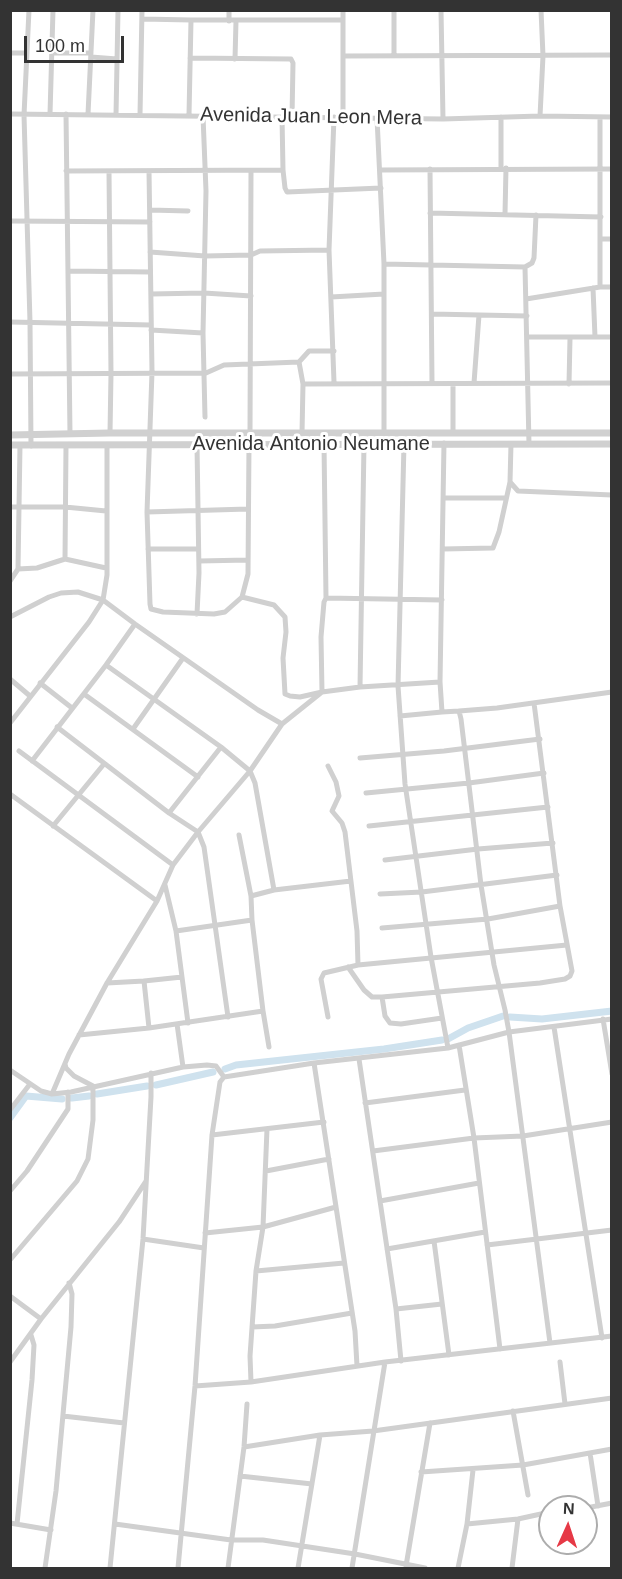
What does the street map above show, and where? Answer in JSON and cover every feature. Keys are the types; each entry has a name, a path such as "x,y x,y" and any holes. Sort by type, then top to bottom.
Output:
{"street":[{"path":"29,10 24,115 31,446"},
{"path":"50,114 53,10"},
{"path":"88,114 93,10"},
{"path":"116,115 118,10"},
{"path":"140,115 142,10"},
{"path":"229,10 233,21 236,59"},
{"path":"265,10 265,20"},
{"path":"343,10 343,117"},
{"path":"394,10 394,55"},
{"path":"441,10 443,119"},
{"path":"540,116 543,56 541,10"},
{"path":"142,19 343,20"},
{"path":"189,116 191,20"},
{"path":"10,53 27,53"},
{"path":"52,53 117,58"},
{"path":"344,56 612,55"},
{"path":"190,58 292,60 292,117"},
{"name":"Avenida Juan Leon Mera","path":"10,114 443,119 540,116 612,117"},
{"path":"66,114 70,434"},
{"path":"203,116 205,170 203,333 206,417"},
{"path":"282,117 283,170 287,192 381,188"},
{"path":"334,117 329,250 334,382"},
{"path":"501,117 505,214"},
{"path":"595,338 602,239 600,117"},
{"path":"377,118 384,264 384,444"},
{"path":"430,169 432,383"},
{"path":"380,170 612,169"},
{"path":"66,171 283,170"},
{"path":"150,171 152,372 147,512 152,609 163,612 214,614 225,612 242,597 248,574 249,444"},
{"path":"250,434 251,171"},
{"path":"109,172 110,433"},
{"path":"150,210 188,211"},
{"path":"430,213 601,217"},
{"path":"384,264 525,267 532,263 534,258 536,215"},
{"path":"10,221 150,222"},
{"path":"602,239 612,239"},
{"path":"150,252 205,256 251,255 260,251 329,250"},
{"path":"525,267 529,444"},
{"path":"68,272 150,272"},
{"path":"526,299 612,287"},
{"path":"151,294 204,293 251,296"},
{"path":"332,297 384,294"},
{"path":"432,314 527,316"},
{"path":"474,383 478,315"},
{"path":"10,322 69,324 110,322 203,333"},
{"path":"527,337 612,338"},
{"path":"569,384 570,338"},
{"path":"10,374 206,373 224,365 299,362 309,351 334,351"},
{"path":"299,362 303,384 302,434"},
{"path":"303,384 334,382 385,384 612,383"},
{"path":"453,384 453,433"},
{"name":"Avenida Antonio Neumane","path":"10,435 612,433"},
{"path":"442,712 440,682 444,443"},
{"path":"322,692 321,637 326,598 324,444"},
{"path":"360,687 364,444"},
{"path":"404,444 398,686 400,716 406,789 431,957 448,1048"},
{"path":"443,549 493,548 499,532 510,482 511,444"},
{"name":"Avenida Antonio Neumane","path":"10,446 612,444"},
{"path":"10,581 18,569 20,445"},
{"path":"10,723 89,622 103,600 106,585 107,445"},
{"path":"197,445 199,561 197,614"},
{"path":"65,560 66,446"},
{"path":"510,482 522,493 612,495"},
{"path":"444,498 506,498"},
{"path":"10,507 65,507 106,511"},
{"path":"147,512 248,509"},
{"path":"148,549 198,549"},
{"path":"18,569 44,567 65,560 106,568"},
{"path":"199,561 248,560"},
{"path":"10,617 61,593 78,592 103,600 258,710 282,723"},
{"path":"242,597 274,605 285,618 283,658 285,694 300,697 360,687 440,682"},
{"path":"326,598 442,600"},
{"path":"33,761 135,624"},
{"path":"133,729 183,658"},
{"path":"106,665 220,747 249,771 255,783 274,890"},
{"path":"10,679 30,696"},
{"path":"40,683 72,708"},
{"path":"51,1094 79,1035 107,983 157,901 173,865 249,771 282,723 322,692"},
{"path":"400,716 534,703 612,692"},
{"path":"84,693 198,777"},
{"path":"348,967 364,990 372,997 382,998 498,985 540,983 567,978 572,971 560,906 534,703"},
{"path":"459,711 466,748 481,885 498,985 505,1010 550,1343"},
{"path":"57,727 169,813 198,832 204,847 228,1017"},
{"path":"360,758 540,739"},
{"path":"169,813 220,747"},
{"path":"19,751 173,865"},
{"path":"53,826 104,764"},
{"path":"328,766 336,782 339,796 332,811 344,826 358,965"},
{"path":"366,793 544,773"},
{"path":"10,794 157,901"},
{"path":"369,826 548,807"},
{"path":"239,835 251,896 252,920 269,1047"},
{"path":"386,860 553,843"},
{"path":"380,894 422,892 557,875"},
{"path":"251,896 274,890 351,881"},
{"path":"165,885 177,931 188,1023"},
{"path":"382,928 427,926 488,919 560,906"},
{"path":"177,931 252,920"},
{"path":"328,1017 321,979 324,973 358,965 567,945"},
{"path":"107,983 182,977"},
{"path":"144,981 149,1028"},
{"path":"382,998 390,1023 401,1024 442,1018"},
{"path":"79,1035 188,1023 263,1011"},
{"path":"603,1019 612,1074"},
{"path":"223,1075 448,1048 508,1032 612,1019"},
{"path":"177,1024 183,1067"},
{"path":"554,1027 602,1338"},
{"path":"459,1046 474,1138 500,1349"},
{"path":"359,1059 396,1309 401,1361"},
{"path":"65,1062 66,1068 74,1076 93,1086"},
{"path":"315,1063 352,1313 357,1366"},
{"path":"10,1070 41,1091 51,1094 183,1067 213,1065 223,1075"},
{"path":"110,1569 143,1239 152,1097 151,1073"},
{"path":"178,1569 195,1386 212,1135 218,1086 223,1075"},
{"path":"10,1110 30,1084"},
{"path":"10,1260 77,1181 88,1159 93,1120 93,1086"},
{"path":"365,1103 465,1090"},
{"path":"10,1191 27,1171 68,1108 68,1092"},
{"path":"212,1135 324,1122"},
{"path":"373,1151 474,1138 523,1136 612,1122"},
{"path":"250,1382 256,1271 266,1172 267,1129"},
{"path":"266,1172 329,1158"},
{"path":"10,1362 69,1283 119,1222 147,1179"},
{"path":"380,1202 479,1182"},
{"path":"206,1233 262,1227 336,1207"},
{"path":"487,1245 612,1230"},
{"path":"387,1249 485,1232"},
{"path":"143,1239 204,1248"},
{"path":"434,1241 449,1355"},
{"path":"256,1271 344,1263"},
{"path":"45,1569 71,1328 72,1294 69,1283"},
{"path":"10,1296 41,1319"},
{"path":"396,1309 442,1304"},
{"path":"252,1327 275,1326 352,1313"},
{"path":"31,1335 34,1345 32,1380 14,1524 51,1530"},
{"path":"195,1386 250,1382 386,1362 612,1336"},
{"path":"10,1350 16,1354"},
{"path":"352,1569 386,1362"},
{"path":"560,1362 565,1404"},
{"path":"244,1447 320,1435 373,1431 612,1398"},
{"path":"228,1569 244,1447 247,1404"},
{"path":"513,1412 528,1495"},
{"path":"63,1416 124,1423"},
{"path":"406,1567 430,1423"},
{"path":"298,1569 320,1435"},
{"path":"421,1472 523,1465 612,1449"},
{"path":"590,1453 596,1495"},
{"path":"458,1569 467,1524 473,1470"},
{"path":"240,1476 312,1484"},
{"path":"598,1506 612,1503"},
{"path":"467,1524 538,1515"},
{"path":"512,1569 518,1519"},
{"path":"115,1524 231,1540 263,1540 355,1554 406,1567 425,1569"}],"waterway":[{"path":"510,1017 542,1019 612,1011"},
{"path":"448,1039 468,1028 503,1016"},
{"path":"225,1069 236,1065 384,1049 442,1040"},
{"path":"156,1085 213,1072"},
{"path":"97,1094 147,1086"},
{"path":"10,1118 26,1096 62,1099"},
{"path":"72,1098 89,1096"}]}
